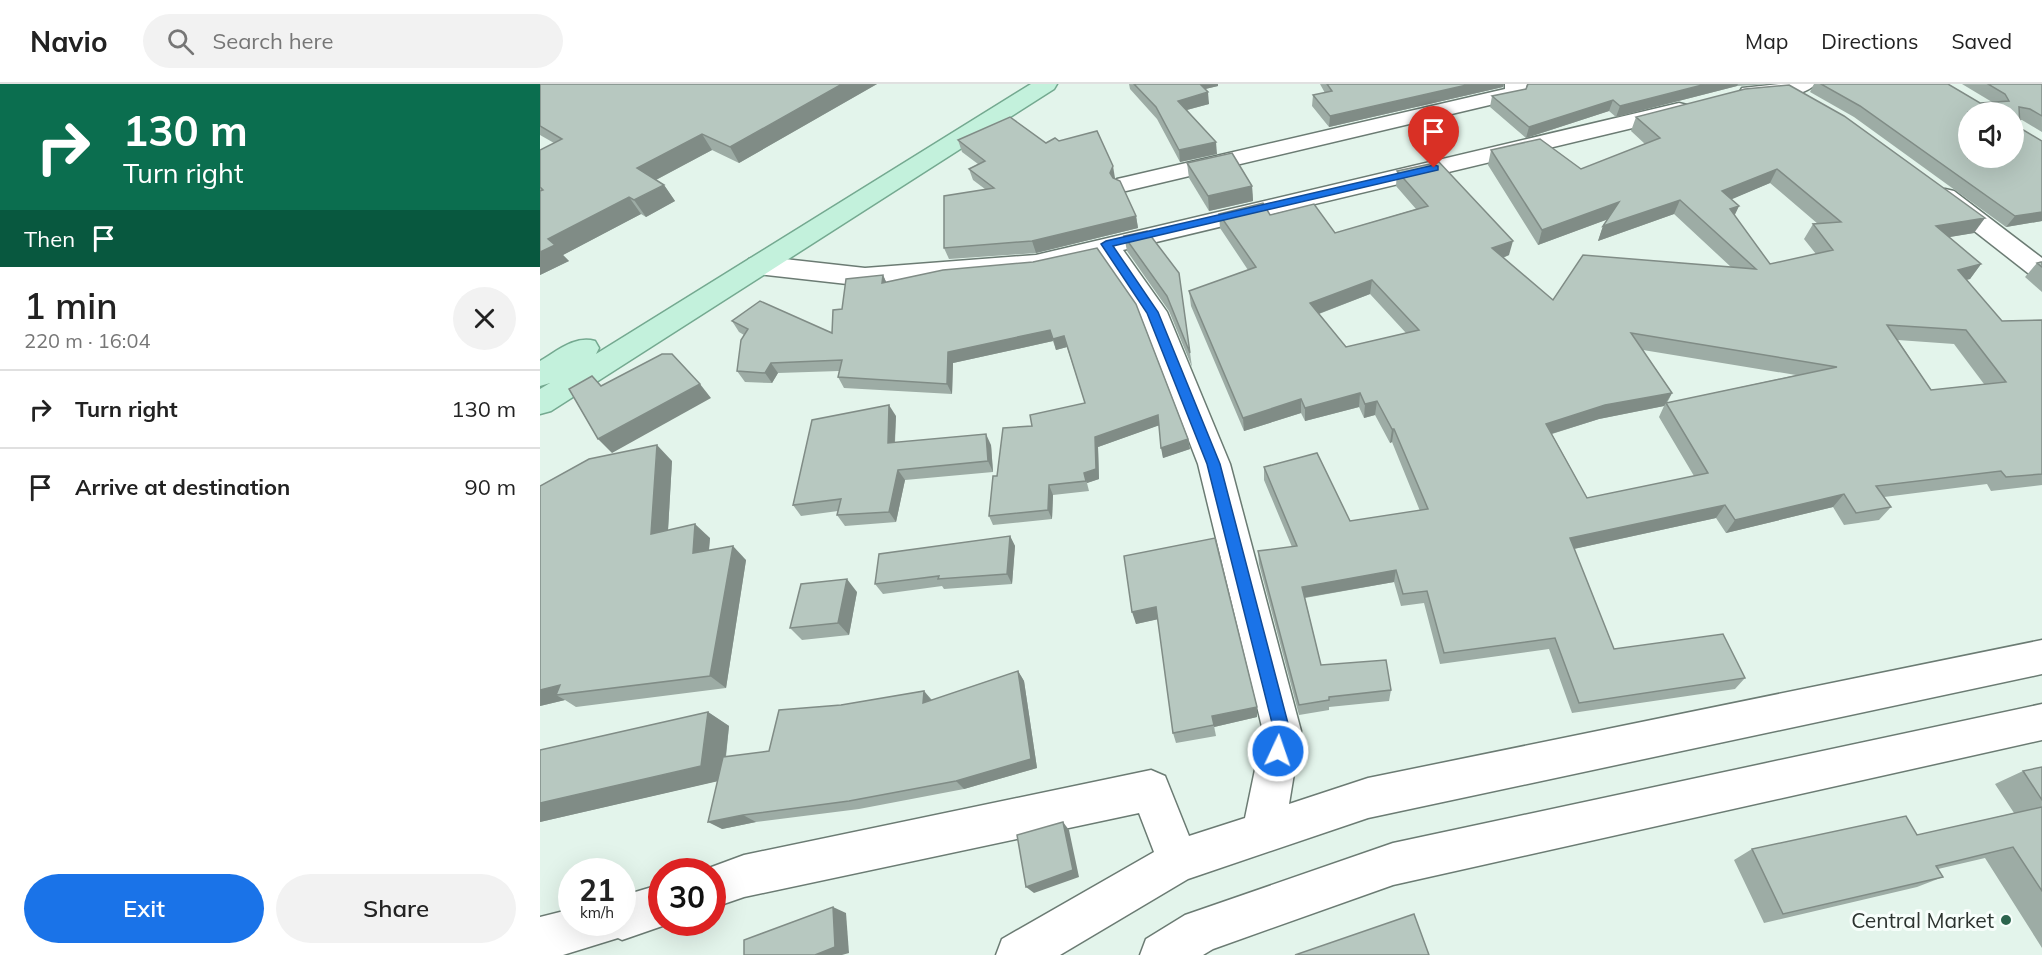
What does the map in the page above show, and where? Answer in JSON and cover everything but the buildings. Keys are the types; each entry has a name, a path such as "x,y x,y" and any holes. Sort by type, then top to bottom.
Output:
{"main road":[{"path":"540,375 1013,84"},
{"path":"540,403 1046,84"}],"street":[{"path":"1126,184 1515,93 1516,84"},
{"path":"758,265 865,277 1036,263 1106,244 1605,129 1715,100 1795,87 1816,107"},
{"path":"1922,182 1956,203 2042,271"},
{"path":"1106,244 1152,312 1217,475 1282,731 1263,833"},
{"path":"1018,955 1178,861 1368,798 2042,657"},
{"path":"1162,955 1201,931 1393,864 2042,722"},
{"path":"726,882 755,873 1151,790 1178,861"},
{"path":"540,939 558,934"}],"place":[{"name":"Central Market","path":"2006,920"}],"route":[{"path":"1278,751 1282,731 1214,464 1152,312 1106,244 1434,168"}]}
